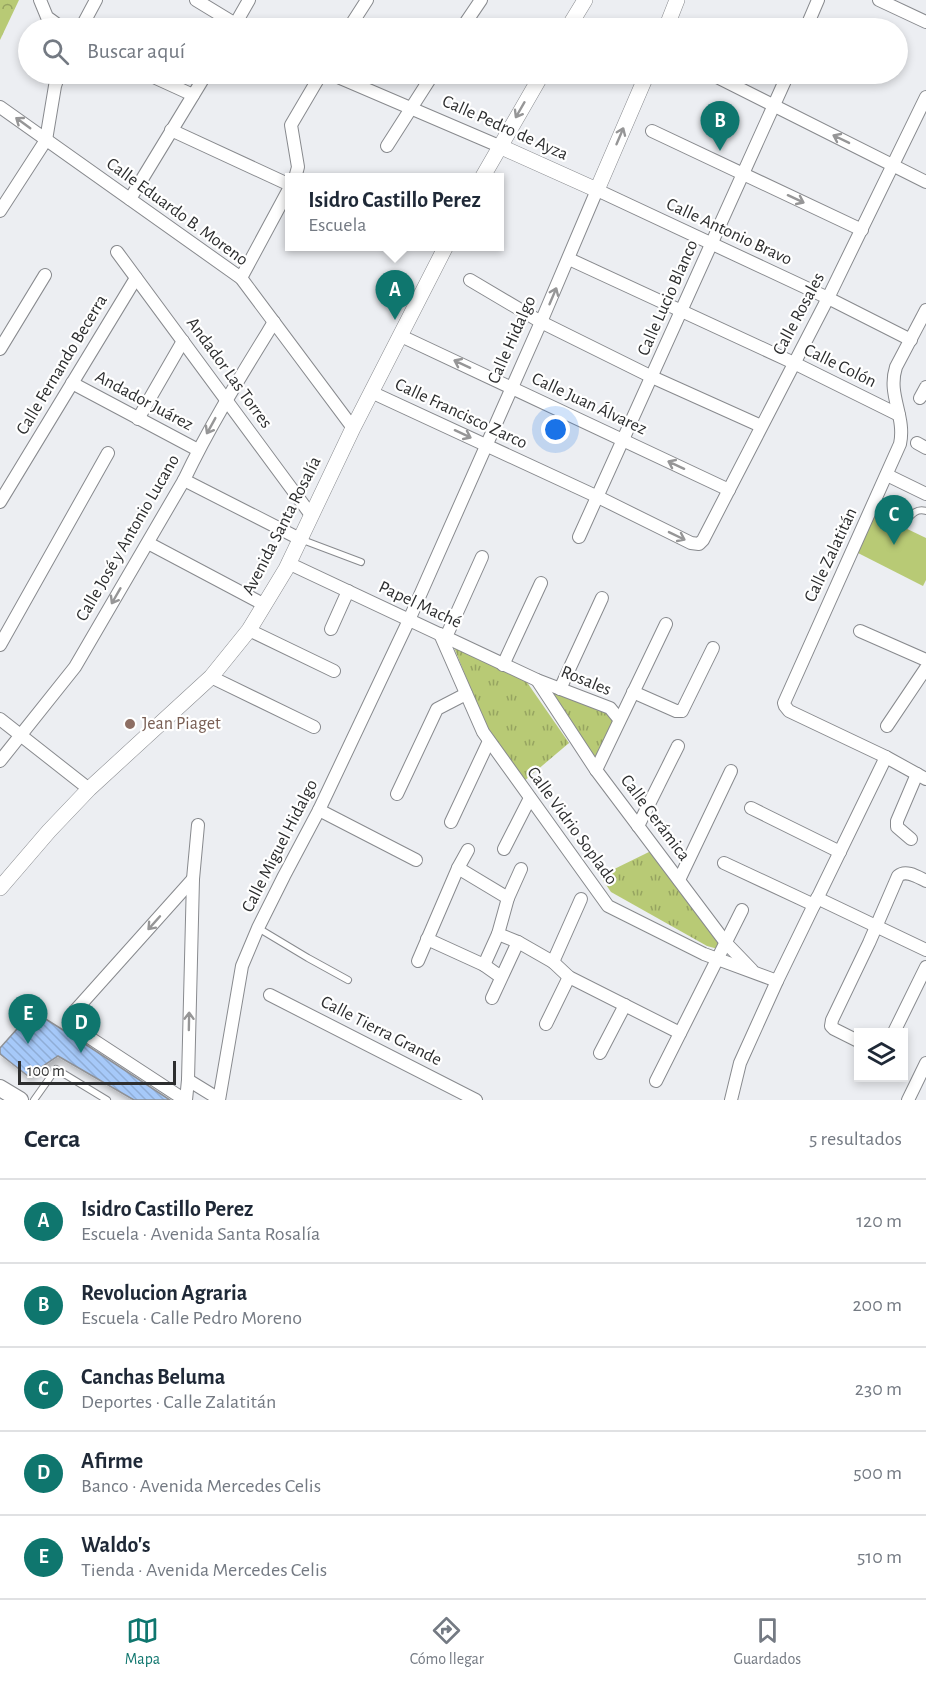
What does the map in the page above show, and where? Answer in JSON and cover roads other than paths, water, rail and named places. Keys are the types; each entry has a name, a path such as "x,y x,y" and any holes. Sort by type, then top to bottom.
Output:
{"main road":[{"path":"0,1088 20,1100"}],"street":[{"path":"39,0 48,18"},
{"path":"86,18 96,0"},
{"path":"196,0 223,18"},
{"path":"241,18 249,0"},
{"path":"355,18 366,0"},
{"path":"469,18 481,0"},
{"path":"574,18 585,0"},
{"path":"670,18 677,0"},
{"path":"810,18 818,0"},
{"path":"879,0 926,22"},
{"path":"0,211 46,140 56,84"},
{"path":"170,84 193,94"},
{"path":"130,199 200,84"},
{"path":"297,173 298,166 291,126 315,84"},
{"name":"Calle Pedro de Ayza","path":"355,84 597,190"},
{"path":"387,146 427,84"},
{"path":"484,173 536,84"},
{"name":"Calle Hidalgo","path":"409,620 541,322 643,84"},
{"path":"731,84 926,182"},
{"name":"Calle Lucio Blanco","path":"579,537 783,84"},
{"name":"Calle Rosales","path":"699,544 828,298 926,97"},
{"name":"Calle Eduardo B. Moreno","path":"0,107 241,278 352,428"},
{"path":"171,130 285,184"},
{"path":"652,131 862,230"},
{"name":"Calle Antonio Bravo","path":"597,190 828,298 911,340"},
{"path":"241,278 285,195"},
{"name":"Avenida Santa Rosalía","path":"0,888 89,789 211,677 249,630 288,563 352,428 444,251"},
{"name":"Andador Las Torres","path":"117,252 311,515"},
{"name":"Calle Colón","path":"568,259 794,363 899,415"},
{"path":"0,349 45,275"},
{"name":"Calle Fernando Becerra","path":"0,502 136,278"},
{"path":"470,280 541,322 761,426"},
{"name":"Calle Zalatitán","path":"922,776 789,711 784,703 900,444 902,436 892,387 893,377 926,310"},
{"name":"Calle José y Antonio Lucano","path":"0,761 75,667 273,322"},
{"name":"Calle Juan Álvarez","path":"401,336 729,490"},
{"path":"138,419 183,341"},
{"name":"Andador Juárez","path":"72,383 198,450"},
{"name":"Calle Francisco Zarco","path":"371,392 598,497 691,543 699,544"},
{"path":"0,645 108,453"},
{"path":"887,475 926,494"},
{"path":"184,480 300,539"},
{"path":"148,543 265,605"},
{"path":"443,636 482,557"},
{"name":"Papel Maché","path":"288,563 537,680"},
{"path":"504,665 541,583"},
{"path":"331,629 348,591"},
{"path":"560,689 602,598"},
{"name":"Calle Miguel Hidalgo","path":"219,1099 242,966 258,928 319,810 409,620"},
{"path":"596,770 666,624"},
{"path":"249,630 334,671"},
{"path":"860,631 926,660"},
{"name":"Calle Vidrio Soplado","path":"443,636 483,732 608,906 718,960 777,981"},
{"path":"633,692 676,711 682,711 713,648"},
{"path":"887,726 926,668"},
{"path":"211,677 314,727"},
{"name":"Rosales","path":"537,680 610,708 619,719"},
{"name":"Calle Cerámica","path":"537,680 596,770 726,943 754,972"},
{"path":"397,794 438,709 466,694"},
{"path":"0,719 89,789"},
{"path":"451,822 489,741"},
{"path":"638,826 678,746"},
{"path":"731,1100 740,1063 777,981 886,757"},
{"path":"679,880 731,771"},
{"path":"911,839 897,827 897,821 922,776"},
{"path":"504,849 530,798"},
{"path":"751,808 840,852"},
{"path":"319,810 416,860"},
{"path":"193,879 73,1013 70,1020 75,1028 185,1100 188,1080 193,879 198,825"},
{"path":"418,961 468,850"},
{"path":"724,862 877,926 926,950"},
{"path":"459,868 508,898"},
{"path":"484,965 498,934 508,898 521,869"},
{"path":"854,1039 834,1029 831,1023 900,874 906,873 926,881"},
{"path":"553,962 581,899"},
{"path":"657,1081 742,910"},
{"path":"498,934 518,942 553,962 569,977 680,1033"},
{"path":"427,939 484,965 501,976"},
{"path":"492,998 518,942"},
{"path":"896,1028 926,967"},
{"path":"546,1024 569,977"},
{"name":"Calle Tierra Grande","path":"270,994 476,1100"},
{"path":"600,1053 625,1005"},
{"path":"912,1099 926,1063"},
{"path":"188,1080 219,1099"}],"lane":[{"path":"906,521 914,512 922,510 926,512"},
{"path":"300,539 361,562"},
{"path":"258,928 348,980"},
{"path":"34,1100 56,1069 106,1100"}],"place":[{"name":"Revolucion Agraria","path":"720,151"},
{"name":"Isidro Castillo Perez","path":"395,320"},
{"name":"Canchas Beluma","path":"894,545"},
{"name":"Jean Piaget","path":"130,724"},
{"name":"Waldo's","path":"28,1044"},
{"name":"Afirme","path":"81,1053"}]}
